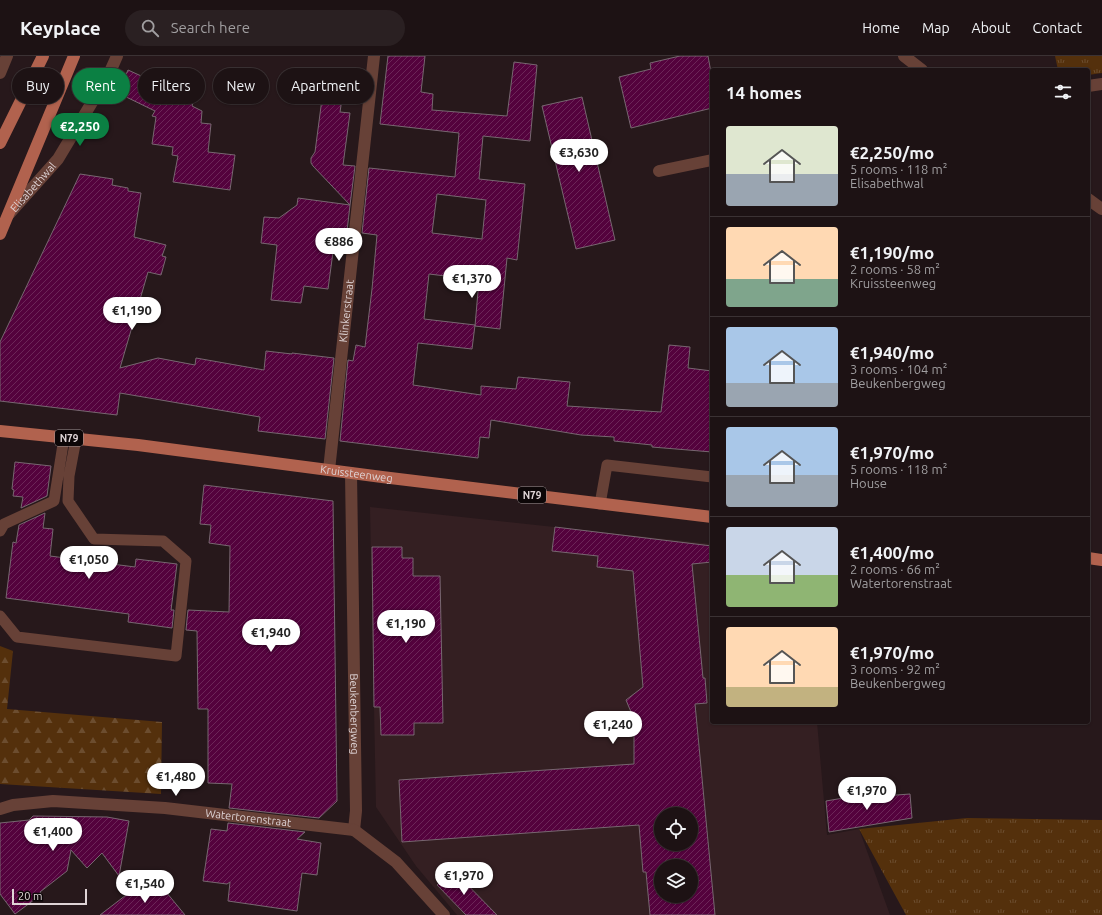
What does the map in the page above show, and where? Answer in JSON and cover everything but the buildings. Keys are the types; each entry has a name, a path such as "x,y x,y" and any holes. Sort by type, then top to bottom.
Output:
{"main road":[{"path":"0,143 44,56"},
{"name":"Elisabethwal","path":"0,234 74,56"},
{"name":"Kruissteenweg","path":"0,430 138,445 351,473 710,517"},
{"path":"1090,558 1102,560"}],"street":[{"path":"0,73 7,56"},
{"name":"Elisabethwal","path":"8,215 58,159 109,74 117,56"},
{"name":"Klinkerstraat","path":"329,470 374,56"},
{"path":"904,56 919,68"},
{"path":"1090,86 1102,84"},
{"path":"659,170 710,160"},
{"path":"1090,201 1102,210"},
{"name":"Beukenbergweg","path":"351,473 356,811 354,830"},
{"name":"Watertorenstraat","path":"0,809 13,805 61,802 165,808 354,830"},
{"path":"354,830 396,862 444,915"}],"lane":[{"path":"0,531 4,524 54,501 70,438"},
{"path":"0,616 17,636 176,656 186,561 163,541 94,539 68,501 70,438"},
{"path":"600,504 607,465 710,477"}],"shaded area":[{"path":"370,507 710,544 710,724 817,724 827,835 859,829 890,915 457,915 416,866 376,807"}],"green space":[{"path":"1055,56 1102,56 1102,73 1090,75 1090,68 1058,68"},
{"path":"0,646 13,651 7,709 162,722 161,794 0,784"},
{"path":"967,818 1102,820 1102,915 906,915 859,829"}]}
